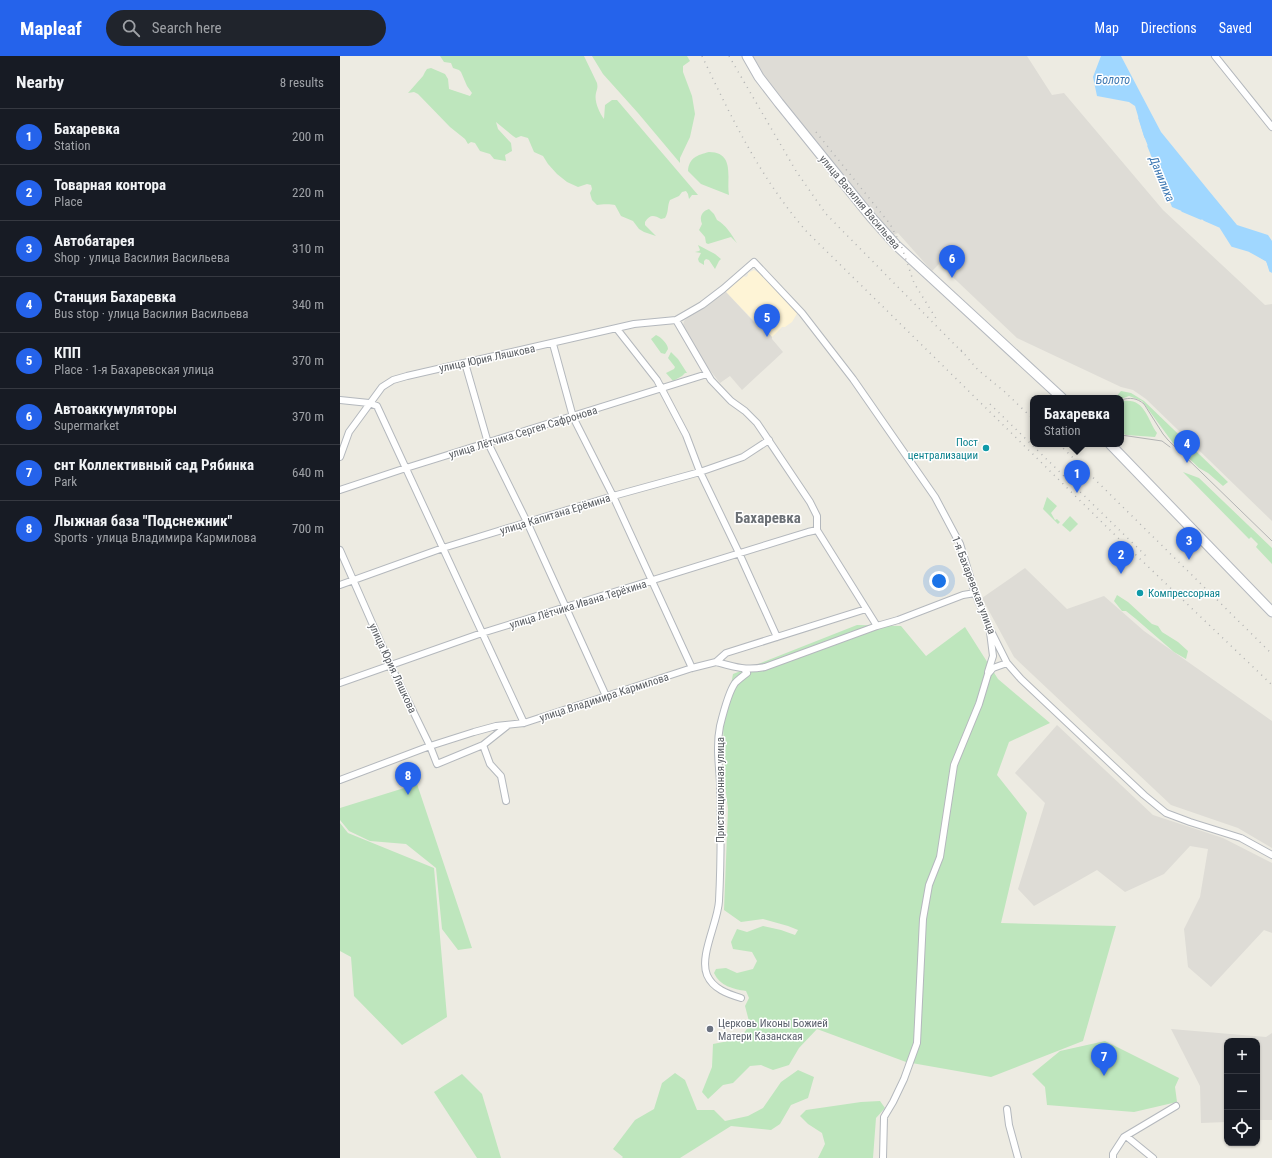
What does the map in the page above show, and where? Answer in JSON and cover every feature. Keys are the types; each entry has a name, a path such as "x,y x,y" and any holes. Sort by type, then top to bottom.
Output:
{"main road":[{"name":"улица Василия Васильева","path":"747,56 758,77 779,104 889,238 903,253 1059,395"},
{"path":"1113,447 1272,612"}],"street":[{"path":"1215,56 1272,127"},
{"name":"1-я Бахаревская улица","path":"676,320 702,305 754,262 802,313 826,343 925,482 958,539 965,556 975,593 989,627 1007,663 1144,795 1166,813 1241,838 1272,856"},
{"path":"676,320 707,374 724,395 753,419 769,440 812,506 818,521 817,530 877,626"},
{"name":"улица Юрия Ляшкова","path":"340,457 349,432 382,387 393,380 646,322 676,320"},
{"path":"617,329 652,372 686,435 700,472 777,637"},
{"path":"553,344 573,417 613,496 692,668"},
{"path":"465,363 488,443 527,522 606,696"},
{"name":"улица Лётчика Сергея Сафронова","path":"340,490 707,374"},
{"path":"340,400 369,403 377,406 524,723"},
{"name":"улица Капитана Ерёмина","path":"340,585 443,548 613,496 700,472 743,457 769,440"},
{"name":"улица Лётчика Ивана Терёхина","path":"340,683 482,633 817,530"},
{"name":"улица Юрия Ляшкова","path":"340,550 391,666 430,746 437,764 483,745"},
{"path":"716,662 744,669 765,667 877,626 975,593"},
{"name":"улица Владимира Кармилова","path":"341,778 474,732 496,726 524,723 692,668 716,662 726,653 866,609"},
{"path":"883,1158 884,1117 904,1079 917,1043 923,919 929,885 940,857 954,765 980,704 993,656 989,627"},
{"path":"988,674 993,668 1007,663"},
{"name":"Пристанционная улица","path":"741,998 728,994 712,984 706,974 705,957 719,904 720,782 717,744 720,725 728,698 735,683 746,674 744,669"},
{"path":"506,801 501,776 490,764 483,745 507,726"},
{"path":"1113,1158 1112,1154 1126,1136 1176,1106"},
{"path":"1006,1109 1018,1158"},
{"path":"1126,1136 1153,1158"}],"shaded area":[{"path":"753,56 1027,56 1052,95 1064,93 1163,210 1265,305 1272,304 1272,521 1146,399 1133,390 1121,387 1017,338 939,264 932,271 898,233 893,235 766,80"},
{"path":"754,270 762,275 798,312 792,322 785,327 782,327 772,337 762,326 763,322 759,318 755,322 726,292 743,276 746,277 748,273"},
{"path":"726,292 754,322 759,318 763,322 762,326 783,352 742,390 730,376 720,383 702,360 683,326 684,321 687,318"},
{"path":"1025,568 1067,609 1104,596 1144,631 1272,721 1272,848 1238,828 1171,805 1014,657 982,598"},
{"path":"1057,725 1153,815 1223,838 1272,863 1272,933 1264,930 1211,987 1188,967 1184,929 1200,897 1208,849 1190,846 1164,874 1125,892 1097,870 1034,906 1018,889 1045,803 1015,773"},
{"path":"1171,1029 1266,1037 1272,1033 1272,1120 1260,1120 1260,1038 1224,1038 1224,1122 1201,1123 1200,1086"}],"green space":[{"path":"440,56 584,56 597,83 596,103 604,119 605,105 612,100 617,100 698,195 692,195 689,199 686,191 682,192 679,196 670,200 665,218 661,219 652,216 649,218 645,222 645,225 656,236 644,232 639,229 633,221 621,216 615,205 597,205 592,200 590,193 592,189 591,185 587,184 578,187 567,182 557,174 543,156 534,152 528,138 521,136 516,138 496,122 498,129 511,143 512,151 505,155 506,161 494,159 490,154 480,151 475,143 471,142 468,144 465,139 450,127 418,94 414,92 408,93 423,76 427,69 431,68 445,74 448,79 449,89 470,96 472,93 461,72 453,68 451,63 444,62"},
{"path":"592,56 687,56 690,61 683,66 683,72 692,96 695,114 690,137 680,158 680,163 603,74"},
{"path":"709,152 717,153 723,157 726,162 728,168 729,195 701,184 688,171 690,163 694,158"},
{"path":"709,209 717,220 728,230 737,243 731,237 708,244 706,243 705,237 699,230 702,224 702,215"},
{"path":"698,245 721,259 715,269 709,260 706,259 704,261 704,265 699,262 698,259 701,253 695,252 700,250"},
{"path":"656,335 667,345 668,349 665,354 661,353 651,339"},
{"path":"671,352 678,359 687,373 673,381 666,373 675,367 668,358"},
{"path":"1121,391 1131,393 1144,401 1228,482 1223,486 1208,473 1199,468 1173,443 1142,401 1129,396 1124,398 1124,395 1118,395"},
{"path":"1124,401 1130,401 1141,406 1157,433 1155,437 1124,434"},
{"path":"1183,472 1199,478 1272,548 1272,564 1256,547 1258,544 1251,537 1249,539"},
{"path":"1047,497 1057,506 1051,513 1055,520 1057,519 1060,522 1058,524 1043,509"},
{"path":"1070,516 1078,524 1070,532 1062,525"},
{"path":"1117,595 1128,602 1152,624 1158,626 1162,632 1178,642 1188,651 1186,659 1174,652 1126,611 1122,611 1114,601"},
{"path":"857,625 901,626 926,656 965,627 998,679 1050,723 1009,742 997,775 1027,813 1001,923 1116,926 1083,1041 991,1077 906,1062 817,1029 799,1048 789,1065 773,1070 761,1065 750,1066 733,1083 723,1085 708,1099 702,1092 712,1067 713,1044 739,1039 750,1025 745,1006 749,998 746,991 732,988 723,984 714,973 716,969 726,968 737,973 753,969 757,961 752,952 733,949 731,942 737,929 747,932 763,926 795,935 798,930 763,919 741,922 724,910 728,809 724,777 725,763 723,728 733,674"},
{"path":"417,784 472,948 458,950 442,929 436,868 406,844 370,841 349,831 340,820 340,808"},
{"path":"340,823 348,833 434,868 447,1017 402,1045 354,996 351,957 340,951"},
{"path":"1105,1041 1179,1078 1175,1087 1177,1102 1134,1112 1047,1105 1045,1087 1032,1074 1060,1051"},
{"path":"798,1070 814,1077 808,1098 791,1105 780,1124 771,1130 731,1126 680,1158 622,1158 623,1157 613,1149 635,1120 654,1109 662,1083 675,1073 685,1080 697,1110 714,1110 725,1121 748,1116 763,1108 781,1082"},
{"path":"462,1074 482,1094 501,1158 477,1158 434,1092"},
{"path":"880,1101 885,1108 876,1118 873,1158 818,1158 825,1144 822,1133 808,1124 800,1116 806,1110 861,1102"}],"water":[{"name":"Болото","path":"1101,56 1121,56 1161,132 1237,225 1268,235 1272,241 1272,271 1270,271 1266,261 1249,251 1232,246 1220,227 1172,207 1144,136 1135,106 1129,102 1097,96 1093,77"}],"waterway":[{"name":"Данилиха","path":"1139,118 1145,137"},
{"name":"Данилиха","path":"1148,146 1162,181"},
{"name":"Данилиха","path":"1182,211 1201,219"},
{"name":"Данилиха","path":"1204,220 1220,227 1232,246 1249,251 1267,261 1270,271 1272,272"}],"tram line":[{"path":"1124,400 1139,400 1144,404 1168,440 1272,541"},
{"path":"1124,435 1162,441 1170,447"}],"railway":[{"path":"702,56 736,125 761,170 775,191 807,232 1115,535 1272,685"},
{"path":"729,56 796,171 826,214 964,354"},
{"path":"816,132 890,224 901,245 914,283 937,320"},
{"path":"961,350 978,370 1005,392 1030,416"},
{"path":"990,404 1030,443"},
{"path":"1034,447 1146,556"},
{"path":"1062,447 1272,654"}],"place":[{"name":"Автоаккумуляторы","path":"952,278"},
{"name":"КПП","path":"767,337"},
{"name":"Пост централизации","path":"986,448"},
{"name":"Станция Бахаревка","path":"1187,463"},
{"name":"Бахаревка","path":"1077,493"},
{"name":"Автобатарея","path":"1189,560"},
{"name":"Товарная контора","path":"1121,574"},
{"name":"Компрессорная","path":"1140,593"},
{"name":"Лыжная база \"Подснежник\"","path":"408,795"},
{"name":"Церковь Иконы Божией Матери Казанская","path":"710,1029"},
{"name":"снт Коллективный сад Рябинка","path":"1104,1076"}],"district":[{"name":"Бахаревка","path":"768,518"}]}
